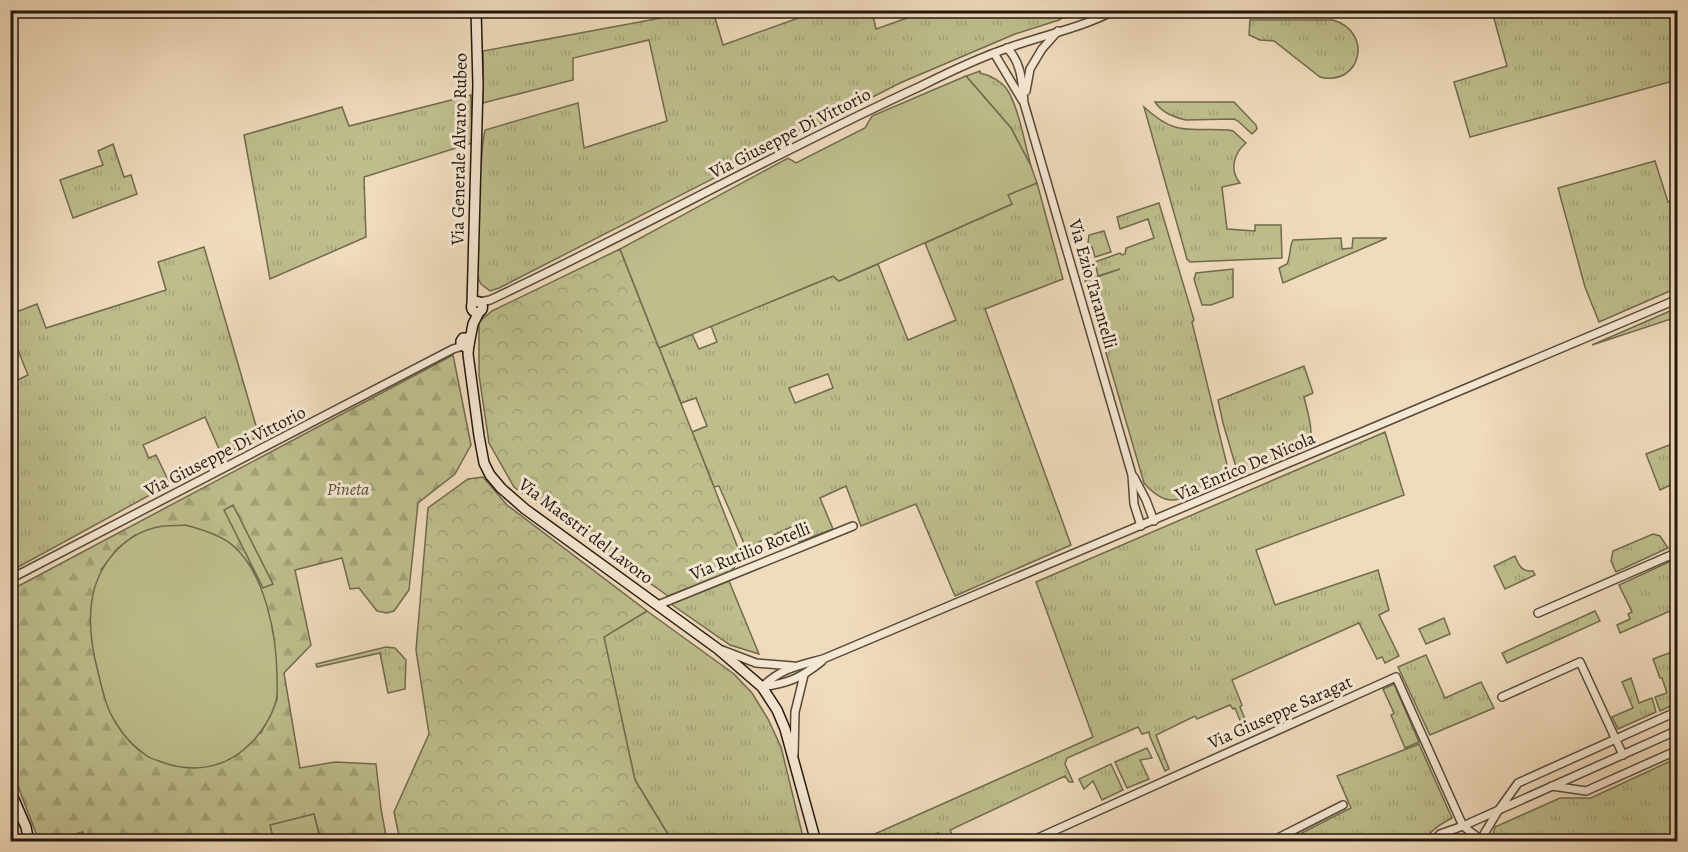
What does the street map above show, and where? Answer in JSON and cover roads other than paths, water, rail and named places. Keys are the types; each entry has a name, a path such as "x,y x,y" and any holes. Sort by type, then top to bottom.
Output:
{"street":[{"name":"Via Generale Alvaro Rubeo","path":"476,10 478,85 472,288 477,307"},
{"name":"Via Giuseppe Di Vittorio","path":"477,307 863,112 994,53 1114,11"},
{"path":"1024,103 1030,69 1042,49 1058,31"},
{"path":"1007,48 1015,56 1022,76 1024,103"},
{"path":"994,53 1024,103"},
{"name":"Via Ezio Tarantelli","path":"1024,103 1132,475"},
{"name":"Via Enrico De Nicola","path":"823,659 1677,299"},
{"name":"Via Maestri del Lavoro","path":"477,307 469,322 465,344 481,451 490,475 501,488 525,508 718,649 762,687 777,710 785,729 816,842"},
{"name":"Via Giuseppe Di Vittorio","path":"10,579 465,344"},
{"path":"1132,475 1146,500 1154,521"},
{"path":"1132,475 1134,504 1141,526"},
{"name":"Via Rutilio Rotelli","path":"658,605 853,526"},
{"path":"1538,613 1677,552"},
{"path":"718,649 756,663 795,666"},
{"path":"762,687 775,675 795,666 823,659"},
{"path":"762,687 781,684 804,675 823,659"},
{"path":"1502,697 1580,662 1623,754"},
{"path":"794,757 795,712 804,675"},
{"name":"Via Giuseppe Saragat","path":"1029,842 1396,677 1462,826 1476,837 1477,842"},
{"path":"1483,842 1484,834 1518,783 1677,711"},
{"path":"1433,842 1440,834 1498,811 1677,730"},
{"path":"1552,786 1586,792 1677,750"},
{"path":"10,790 26,827 29,842"},
{"path":"1270,842 1343,805"}],"park label":[{"name":"Pineta","path":"348,489"}]}
